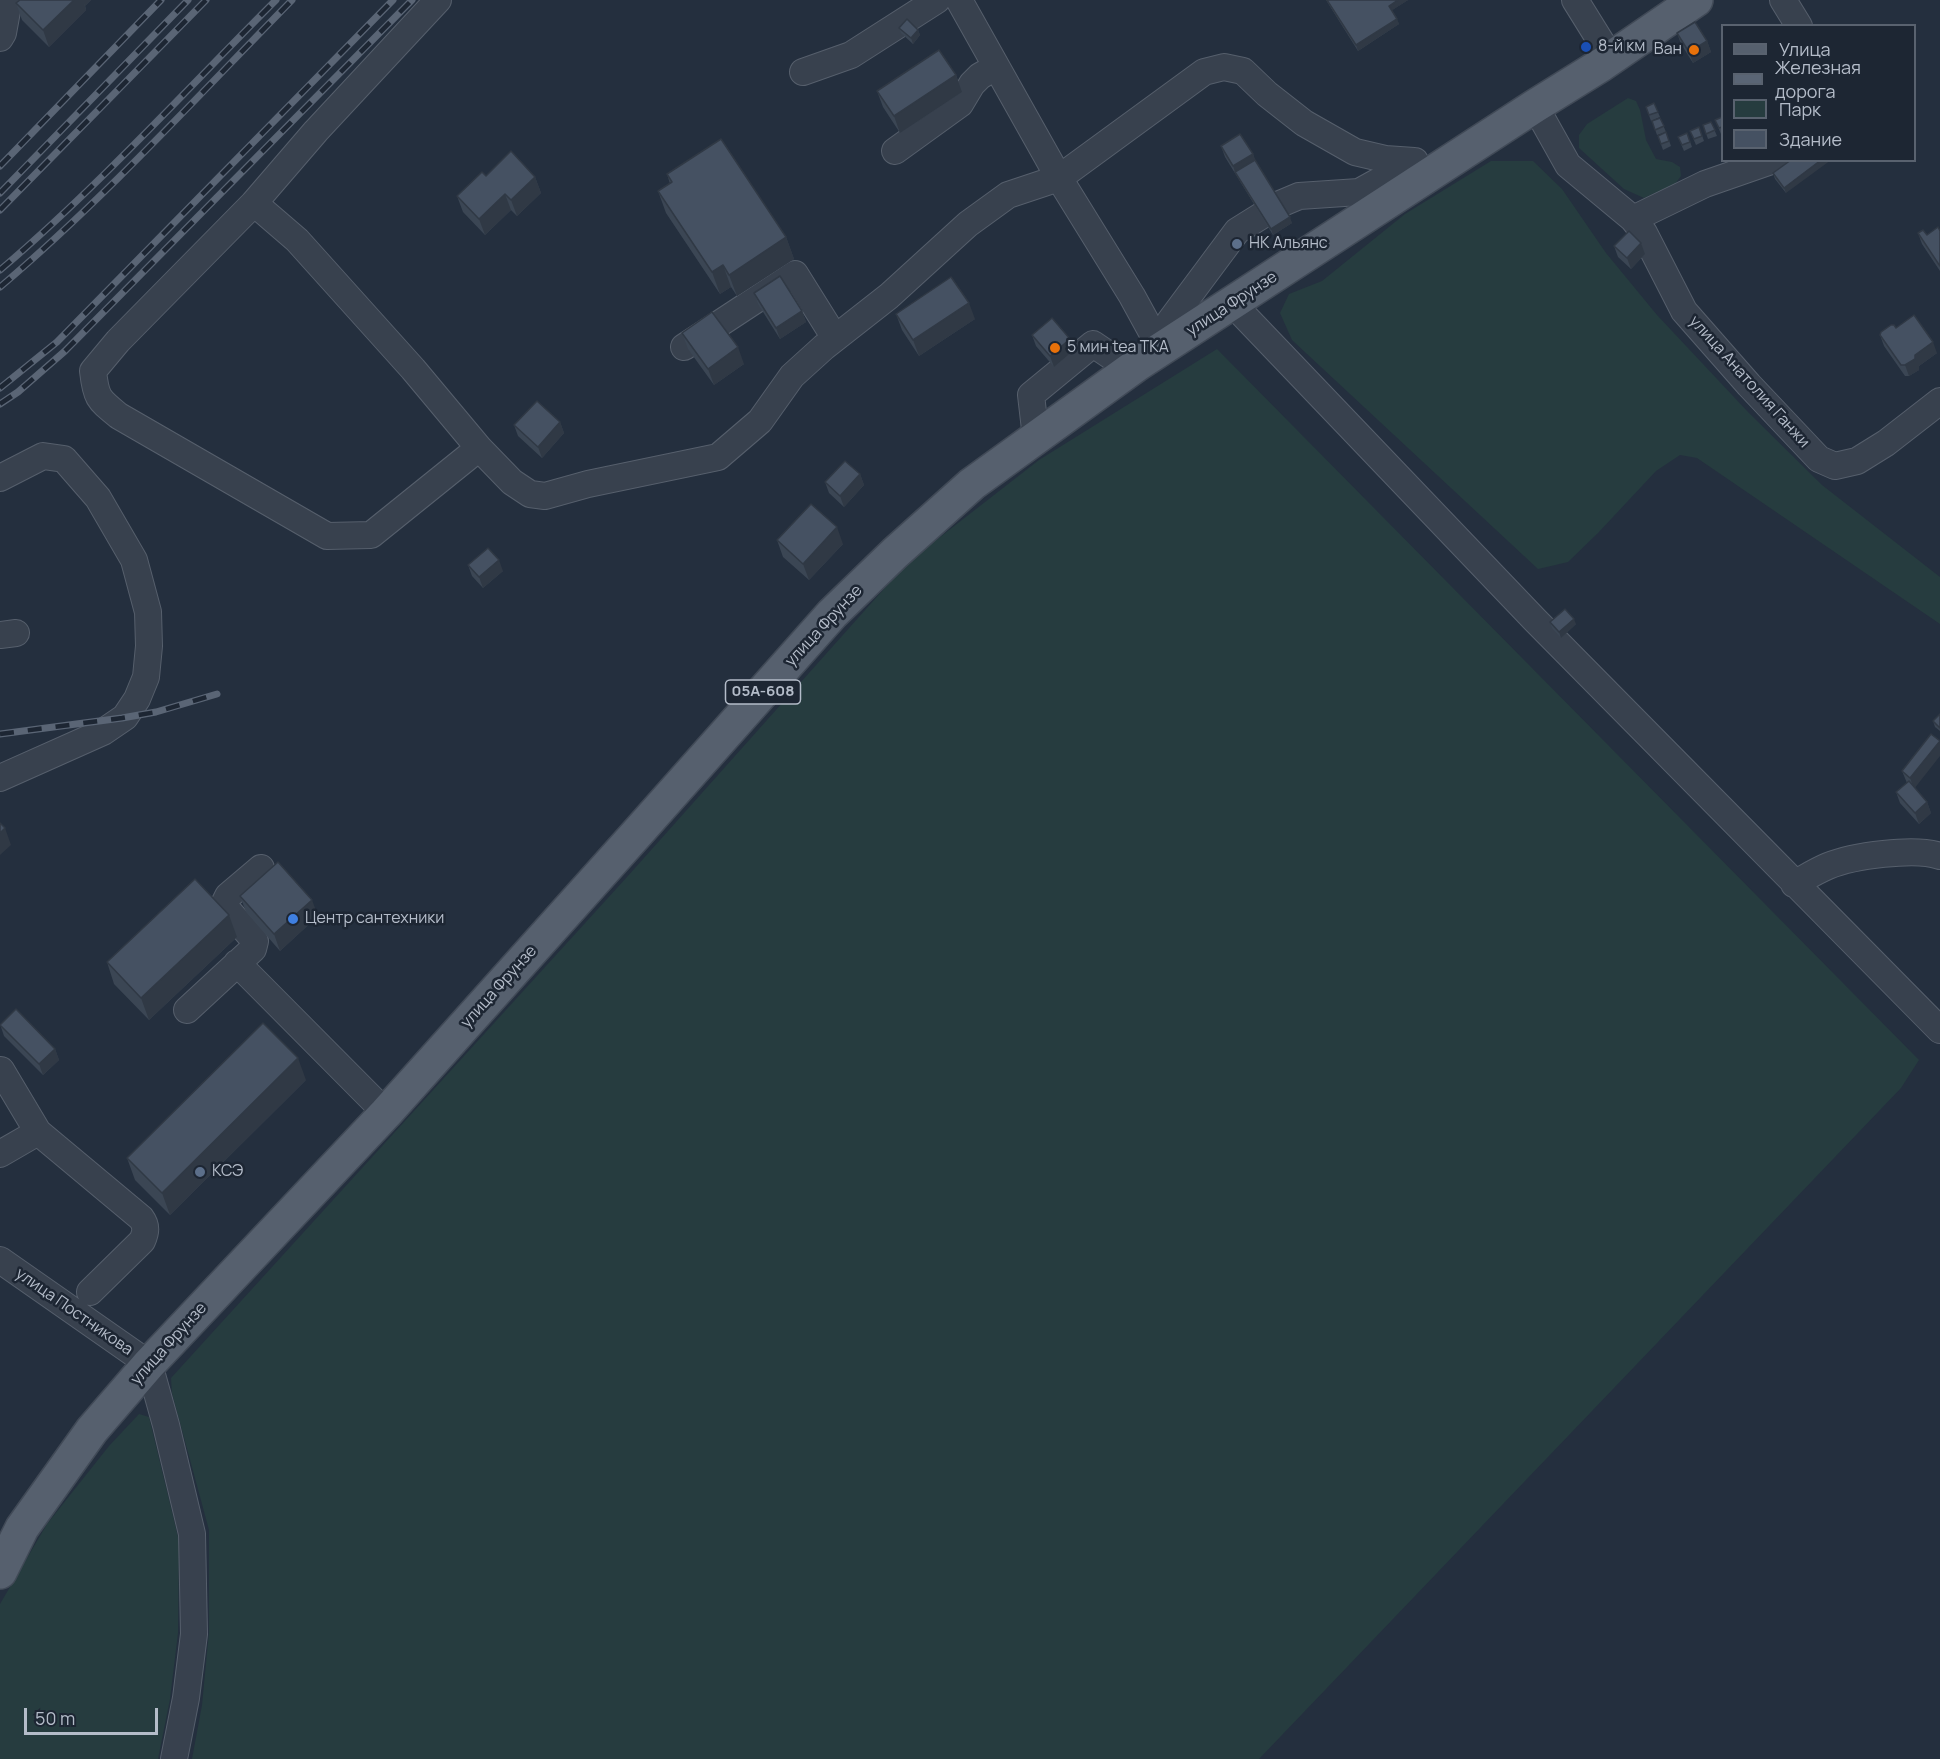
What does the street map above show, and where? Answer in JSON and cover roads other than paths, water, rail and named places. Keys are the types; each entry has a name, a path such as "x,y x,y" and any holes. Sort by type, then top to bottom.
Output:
{"main road":[{"name":"улица Фрунзе","path":"0,1572 22,1528 92,1430 149,1364 386,1113 832,614 896,553 972,484 1130,369 1232,303 1426,165 1535,106 1696,0"}],"street":[{"path":"0,38 9,0"},
{"path":"438,0 316,131 254,203 118,340 93,371 95,393 106,406 129,422 327,536 371,535 479,448"},
{"path":"803,72 851,55 954,0 1132,296 1161,350"},
{"path":"1575,0 1611,58"},
{"path":"1783,0 1798,24"},
{"path":"896,151 960,104 972,84 980,76 996,67"},
{"path":"254,203 297,240 413,369 479,448 512,482 530,494 545,496 588,484 718,457 760,421 792,376 835,338 889,296 968,225 1008,195 1059,178 1204,72 1224,67 1243,71 1267,94 1304,123 1355,152 1426,165"},
{"name":"улица Анатолия Ганжи","path":"1535,106 1568,165 1634,219 1663,267 1684,311 1749,385 1819,459 1835,466 1857,461 1886,443 1940,401"},
{"path":"1634,219 1705,183 1768,162"},
{"path":"1161,350 1170,321 1237,231 1299,196 1359,192 1426,165"},
{"path":"684,346 795,274 835,338"},
{"path":"1232,303 1535,620 1940,1030"},
{"path":"0,478 43,456 64,459 80,477 98,498 134,560 148,612 149,646 146,677 137,699 125,717 103,732 0,778"},
{"path":"1794,884 1829,865 1869,856 1909,852 1940,856"},
{"path":"187,1010 253,949 255,941 226,909 225,902 228,896 261,867"},
{"path":"237,963 386,1113"},
{"path":"0,1056 0,1077"},
{"path":"1,1070 38,1132 145,1223 146,1232 142,1241 90,1292"},
{"path":"0,1154 38,1132"},
{"name":"улица Постникова","path":"0,1260 149,1364"},
{"path":"149,1364 192,1534 194,1634 186,1698 174,1759"}],"railway":[{"path":"0,166 161,0"},
{"path":"0,193 188,0"},
{"path":"0,210 206,0"},
{"path":"0,270 72,206 276,0"},
{"path":"0,287 113,183 292,0"},
{"path":"0,388 57,342 393,0"},
{"path":"0,404 18,392 65,351 412,0"},
{"path":"0,734 156,712 217,694"}],"place":[{"name":"8-й км","path":"1586,47"},
{"name":"Ван","path":"1694,50"},
{"name":"НК Альянс","path":"1237,244"},
{"name":"5 мин tea TKA","path":"1055,348"},
{"name":"Центр сантехники","path":"293,919"},
{"name":"КСЭ","path":"200,1172"}]}
